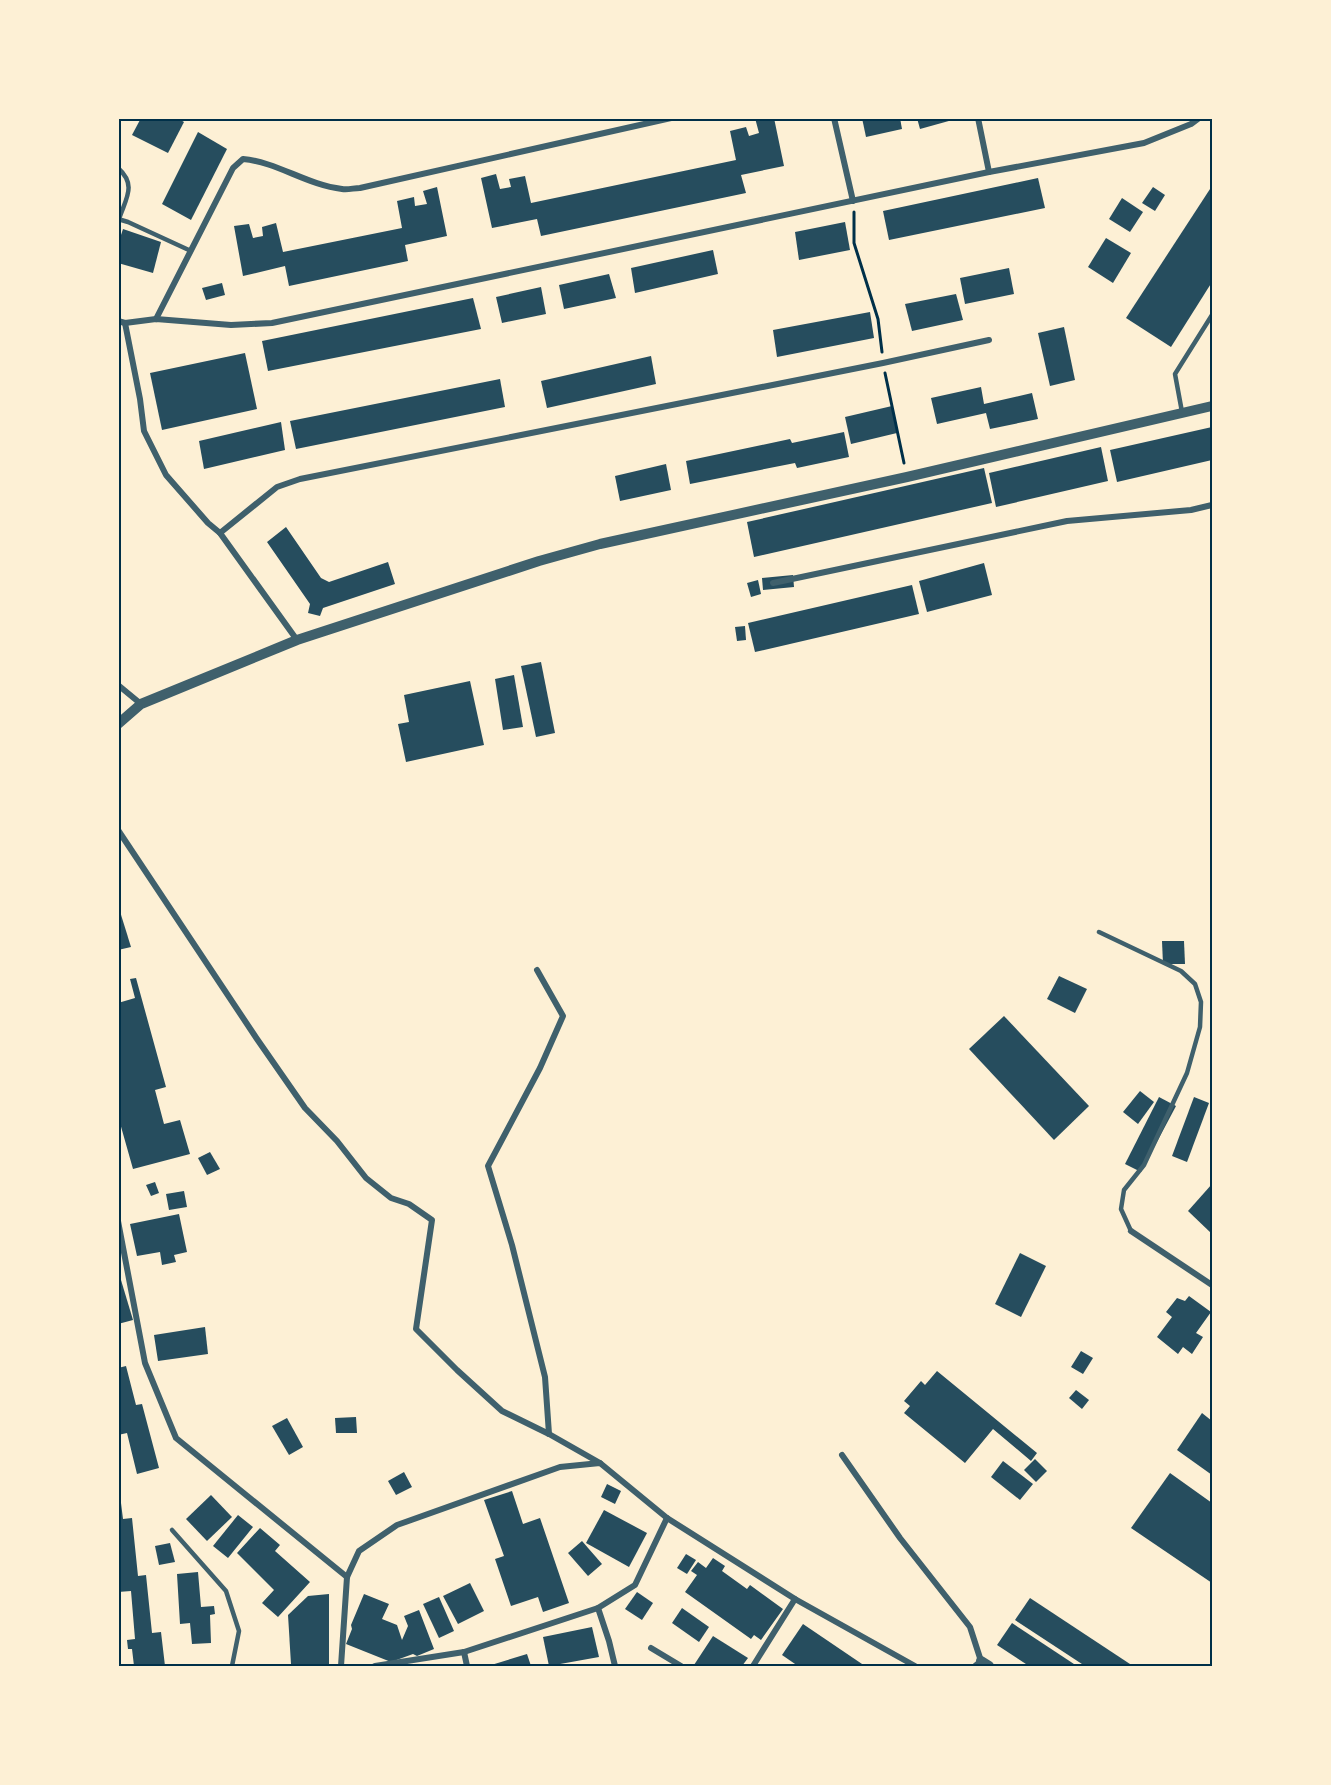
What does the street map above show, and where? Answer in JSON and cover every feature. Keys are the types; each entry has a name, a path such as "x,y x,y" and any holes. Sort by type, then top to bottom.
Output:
{"street":[{"path":"156,319 233,168 243,159 255,160 326,186 344,189 360,188 671,118"},
{"path":"834,118 853,201"},
{"path":"978,118 989,172"},
{"path":"297,640 220,533 208,523 166,475 144,431 140,399 122,322 156,319 231,325 272,323 989,172 1144,143 1191,124 1199,118"},
{"path":"220,533 277,486 300,479 988,340"},
{"path":"118,723 141,704 297,640 539,561 600,544 907,477 1212,406"},
{"path":"772,583 1067,521 1191,510 1212,505"},
{"path":"118,685 141,704"},
{"path":"118,830 305,1107 337,1141 366,1178 391,1198 409,1204 432,1220 416,1329 502,1411 600,1463 667,1518 795,1599 915,1666"},
{"path":"537,970 563,1016 540,1068 488,1166 512,1245 545,1377 549,1434"},
{"path":"118,1221 145,1363 176,1438 347,1577"},
{"path":"1131,1231 1212,1285"},
{"path":"842,1455 900,1538 970,1627 982,1665"},
{"path":"341,1666 347,1577 359,1551 397,1525 560,1467 600,1463"},
{"path":"375,1666 464,1652 598,1608 634,1585 667,1518"},
{"path":"753,1666 795,1599"},
{"path":"598,1608 615,1666"},
{"path":"651,1648 681,1666"},
{"path":"464,1652 467,1666"}],"lane":[{"path":"118,168 127,176 130,187 119,219 190,252"},
{"path":"1182,414 1175,374 1212,315"},
{"path":"1099,932 1181,971 1194,984 1201,1002 1200,1027 1187,1073 1144,1165 1124,1190 1121,1209 1131,1231"},
{"path":"172,1530 226,1591 239,1631 232,1666"}],"path":[{"path":"853,201 854,243 878,319 883,363 907,477"}],"building":[{"path":"141,118 177,118 184,122 168,153 132,135"},
{"path":"755,118 774,118 784,166 741,175 746,193 541,236 537,219 492,228 481,178 496,174 500,189 511,187 509,179 525,176 531,203 736,160 730,131 746,127 749,136 759,133"},
{"path":"862,118 900,118 902,129 866,137"},
{"path":"917,118 956,118 956,119 920,129"},
{"path":"198,132 227,149 191,220 162,204"},
{"path":"1038,178 1045,208 889,240 883,211"},
{"path":"437,187 447,236 405,245 408,261 289,286 285,266 243,276 234,226 249,224 253,238 263,236 262,227 276,223 283,252 402,228 397,201 414,197 415,206 427,204 423,191"},
{"path":"1153,187 1165,195 1155,211 1142,203"},
{"path":"1210,189 1212,190 1212,282 1171,347 1126,318"},
{"path":"1122,198 1143,212 1130,232 1109,219"},
{"path":"845,222 850,250 799,260 795,232"},
{"path":"123,229 161,242 153,273 118,263 118,244"},
{"path":"1106,238 1131,253 1113,283 1088,267"},
{"path":"713,250 718,274 635,293 631,268"},
{"path":"1009,268 1014,294 965,304 960,278"},
{"path":"609,274 616,298 564,309 559,285"},
{"path":"222,283 225,295 206,300 202,288"},
{"path":"541,287 546,314 502,323 496,297"},
{"path":"956,294 963,320 912,331 905,304"},
{"path":"473,298 481,329 268,371 262,341"},
{"path":"870,312 874,338 777,357 773,330"},
{"path":"1064,327 1075,380 1050,386 1038,333"},
{"path":"245,353 257,409 162,430 150,373"},
{"path":"651,356 656,384 547,408 541,381"},
{"path":"500,379 505,407 296,449 290,421"},
{"path":"981,387 984,404 1032,393 1038,419 990,429 986,413 937,424 931,398"},
{"path":"892,406 897,433 851,444 845,417"},
{"path":"281,422 285,450 204,469 199,441"},
{"path":"1212,427 1212,460 1117,482 1110,450"},
{"path":"844,432 849,457 797,468 795,463 690,484 686,461 790,439 792,443"},
{"path":"1101,447 1108,481 996,507 989,473"},
{"path":"666,464 671,490 620,501 615,476"},
{"path":"984,468 992,503 754,557 747,522"},
{"path":"286,527 321,578 329,582 388,562 395,584 323,608 320,616 308,613 310,604 267,542"},
{"path":"984,563 992,595 927,612 919,581"},
{"path":"793,575 794,587 763,590 762,578"},
{"path":"758,580 761,594 751,597 747,583"},
{"path":"912,585 919,614 755,652 748,623"},
{"path":"745,626 746,640 737,641 735,627"},
{"path":"541,662 555,733 536,737 521,666"},
{"path":"514,675 523,727 503,730 495,679"},
{"path":"470,681 484,745 406,762 398,724 409,722 404,695"},
{"path":"118,905 131,947 118,950"},
{"path":"1162,941 1184,941 1185,964 1163,964"},
{"path":"1059,976 1087,989 1075,1013 1047,999"},
{"path":"136,978 166,1087 155,1090 164,1124 180,1120 190,1154 133,1169 118,1116 118,1003 135,998 130,979"},
{"path":"1004,1016 1089,1106 1054,1140 969,1049"},
{"path":"1140,1091 1154,1102 1138,1124 1123,1112"},
{"path":"1159,1097 1176,1106 1141,1172 1125,1164"},
{"path":"1194,1097 1209,1103 1187,1162 1172,1156"},
{"path":"210,1152 220,1169 207,1175 198,1158"},
{"path":"155,1182 159,1193 151,1196 146,1185"},
{"path":"1212,1184 1212,1234 1188,1211"},
{"path":"184,1191 187,1207 169,1210 166,1194"},
{"path":"179,1214 187,1252 174,1255 176,1262 162,1265 160,1252 137,1256 130,1224"},
{"path":"1020,1253 1046,1266 1021,1317 995,1304"},
{"path":"118,1270 133,1320 118,1324"},
{"path":"1189,1296 1211,1312 1196,1333 1203,1337 1192,1354 1183,1347 1178,1354 1157,1337 1172,1317 1166,1312 1177,1298 1185,1301"},
{"path":"205,1327 208,1354 158,1361 154,1335"},
{"path":"1081,1351 1093,1358 1083,1374 1071,1367"},
{"path":"126,1366 136,1405 142,1404 159,1468 137,1474 127,1433 118,1435 118,1368"},
{"path":"937,1371 1037,1453 1031,1461 993,1429 965,1463 904,1413 910,1406 904,1401 921,1381 925,1385"},
{"path":"1076,1390 1089,1400 1082,1409 1069,1398"},
{"path":"1202,1413 1212,1421 1212,1475 1177,1450"},
{"path":"356,1417 357,1433 336,1433 335,1418"},
{"path":"287,1418 303,1447 289,1455 272,1426"},
{"path":"1035,1459 1047,1471 1036,1482 1024,1470"},
{"path":"1003,1461 1033,1484 1020,1500 991,1477"},
{"path":"404,1472 412,1487 396,1495 388,1481"},
{"path":"1170,1473 1212,1503 1212,1583 1131,1528"},
{"path":"607,1484 621,1491 615,1504 601,1497"},
{"path":"512,1491 523,1524 540,1518 569,1603 543,1612 538,1597 511,1606 495,1559 504,1556 484,1500"},
{"path":"118,1495 120,1495 123,1519 132,1518 138,1576 146,1575 152,1633 161,1632 165,1666 134,1666 132,1649 128,1649 127,1640 135,1639 131,1591 118,1592"},
{"path":"211,1495 232,1517 207,1541 186,1519"},
{"path":"604,1510 647,1533 629,1567 586,1543"},
{"path":"238,1515 253,1527 228,1558 213,1546"},
{"path":"260,1528 280,1545 275,1551 310,1582 278,1617 262,1603 274,1590 237,1553"},
{"path":"582,1541 602,1564 588,1576 568,1553"},
{"path":"170,1543 175,1562 159,1565 155,1546"},
{"path":"686,1554 696,1560 687,1574 677,1568"},
{"path":"713,1558 725,1566 722,1571 747,1589 750,1585 783,1609 761,1640 754,1635 751,1639 685,1592 697,1575 691,1571 698,1562 706,1568"},
{"path":"198,1572 201,1607 214,1606 215,1614 210,1615 211,1643 192,1644 190,1623 180,1624 177,1574"},
{"path":"470,1583 484,1611 458,1624 443,1596"},
{"path":"637,1592 653,1603 642,1620 625,1609"},
{"path":"329,1594 329,1666 291,1664 288,1615 308,1596"},
{"path":"364,1594 389,1604 382,1619 397,1625 402,1640 408,1626 404,1616 419,1610 434,1649 391,1662 346,1644"},
{"path":"439,1597 454,1631 439,1638 423,1604"},
{"path":"1030,1598 1133,1666 1085,1666 1015,1620"},
{"path":"682,1608 709,1627 699,1642 672,1623"},
{"path":"1012,1623 1077,1666 1029,1666 997,1645"},
{"path":"803,1624 865,1666 798,1666 782,1655"},
{"path":"592,1627 599,1657 549,1666 543,1637"},
{"path":"713,1636 748,1658 742,1666 694,1665"},
{"path":"527,1654 531,1666 488,1666"}]}
